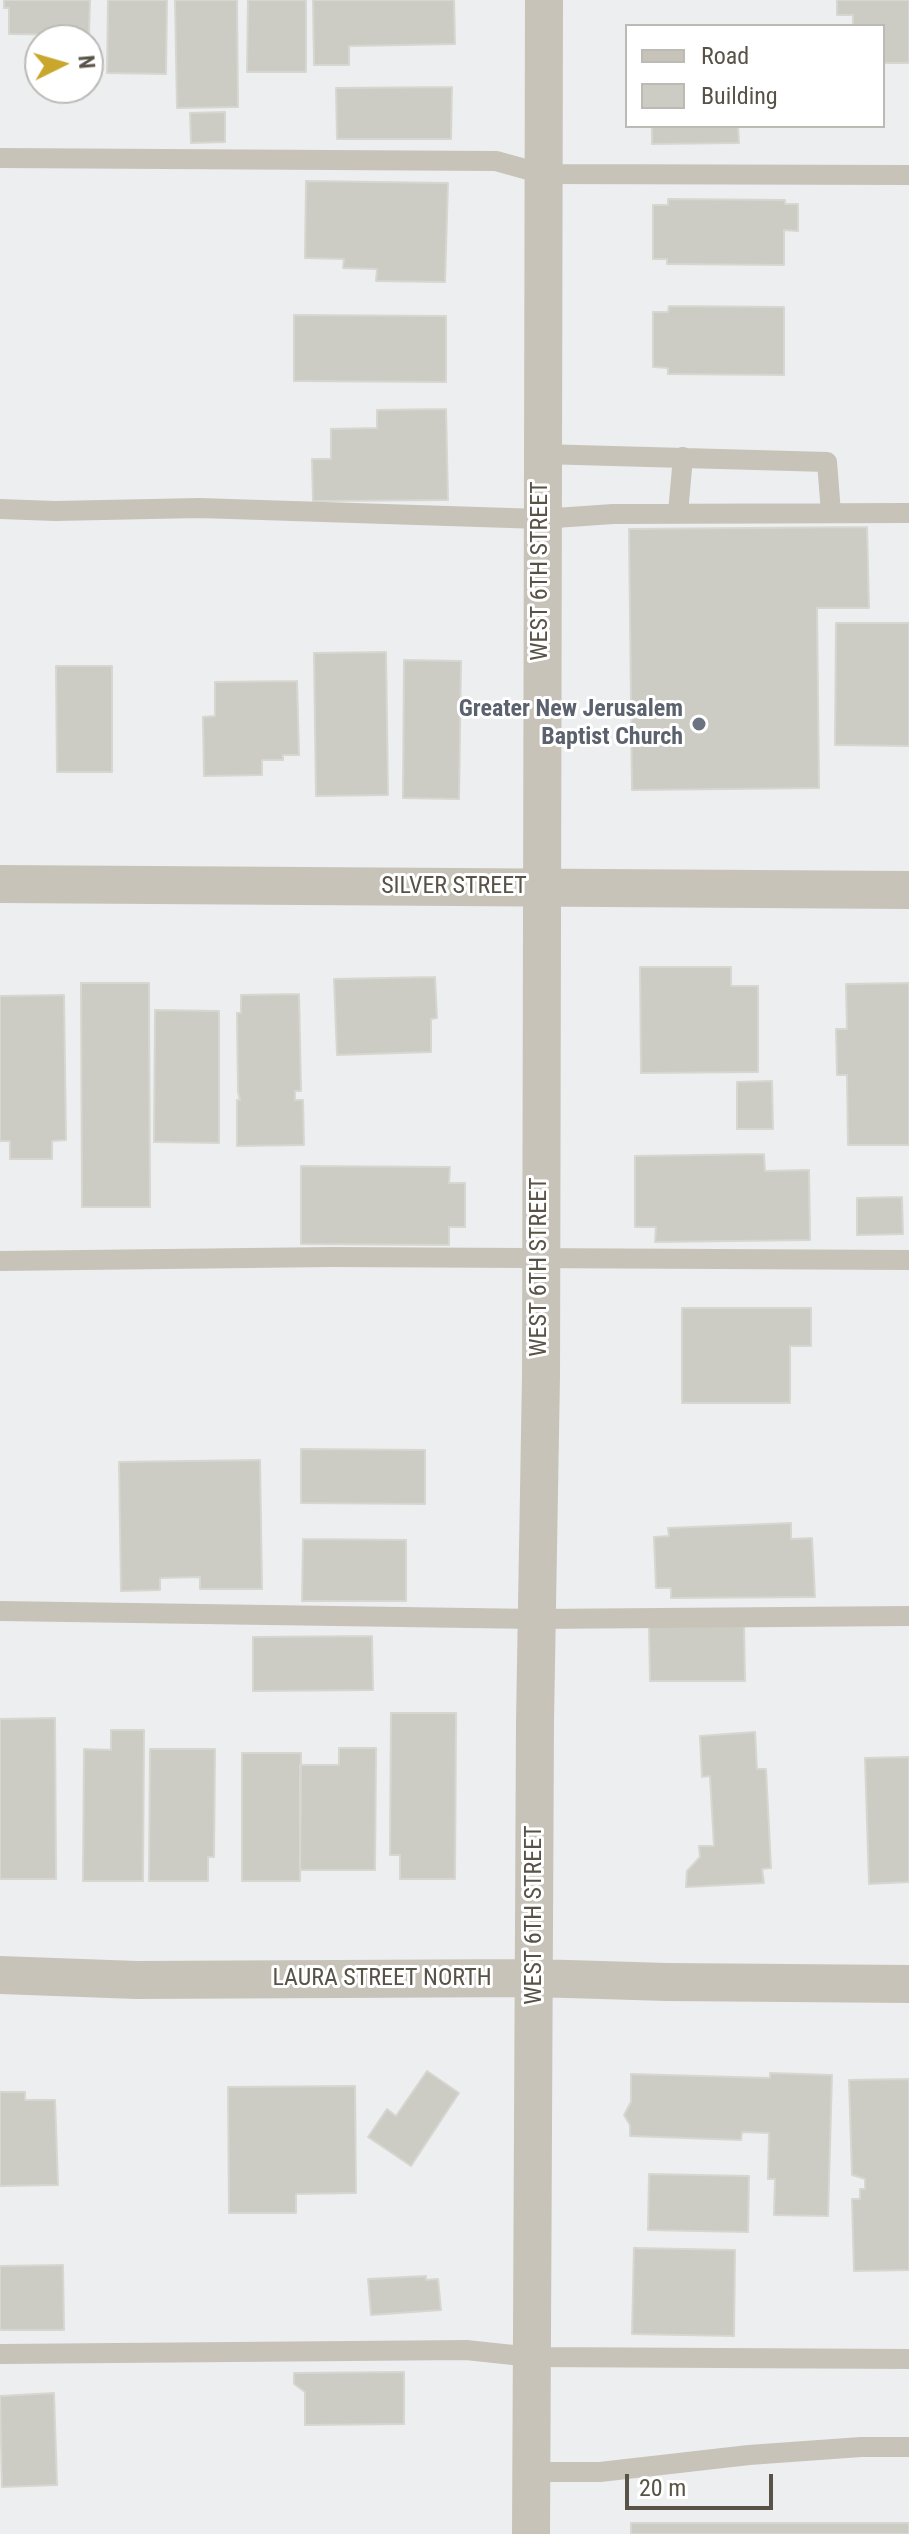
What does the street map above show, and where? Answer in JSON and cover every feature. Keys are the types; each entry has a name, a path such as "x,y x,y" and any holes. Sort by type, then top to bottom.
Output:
{"street":[{"name":"WEST 6TH STREET","path":"531,2534 536,1619 541,1376 544,0"},
{"name":"SILVER STREET","path":"0,884 909,890"},
{"name":"LAURA STREET NORTH","path":"0,1975 137,1980 535,1978 909,1984"}],"lane":[{"path":"0,158 496,161 543,174 909,175"},
{"path":"541,454 827,462 831,513"},
{"path":"678,513 683,457"},
{"path":"0,509 199,508 541,519 613,514 909,513"},
{"path":"0,1261 539,1258 909,1260"},
{"path":"0,1611 536,1619 909,1616"},
{"path":"0,2354 466,2350 532,2357 909,2359"},
{"path":"532,2472 600,2472 749,2455 909,2447"}],"building":[{"path":"4,0 90,0 89,24 24,24 24,34 9,34 9,8 4,8"},
{"path":"108,0 167,0 166,74 107,73"},
{"path":"175,0 237,0 238,107 177,108"},
{"path":"248,0 306,0 306,72 247,72"},
{"path":"313,0 454,0 455,44 349,46 349,65 314,65"},
{"path":"837,0 909,0 909,63 885,63 885,24 853,24 853,15 837,15"},
{"path":"452,87 451,139 337,139 336,88"},
{"path":"225,112 225,142 191,143 190,113"},
{"path":"652,128 738,128 739,143 652,144"},
{"path":"306,181 448,183 445,282 376,281 377,269 343,268 344,259 305,258"},
{"path":"668,199 785,200 785,204 798,204 798,231 784,230 784,265 667,264 667,259 653,259 653,205 668,205"},
{"path":"669,306 784,307 784,375 668,374 668,368 653,367 653,312 668,312"},
{"path":"294,315 446,316 446,382 294,381"},
{"path":"446,409 448,500 313,501 312,459 331,459 331,429 377,428 377,410"},
{"path":"867,527 869,608 817,608 819,788 632,790 629,529"},
{"path":"836,623 909,623 909,746 835,745"},
{"path":"386,652 388,795 316,796 314,653"},
{"path":"404,660 461,661 459,799 403,798"},
{"path":"56,666 112,666 112,772 57,772"},
{"path":"297,681 299,755 283,755 283,760 262,760 262,775 204,776 203,717 215,716 215,682"},
{"path":"640,967 731,967 731,986 758,986 758,1072 641,1073"},
{"path":"435,977 437,1018 431,1019 431,1052 337,1055 334,979"},
{"path":"81,983 149,983 150,1207 82,1207"},
{"path":"909,983 909,1145 848,1145 847,1075 837,1075 836,1029 847,1029 846,984"},
{"path":"299,994 301,1091 295,1091 295,1100 303,1100 304,1145 237,1146 237,1100 240,1100 237,1013 241,1013 241,995"},
{"path":"64,995 66,1140 52,1141 52,1159 10,1159 10,1141 0,1141 0,996"},
{"path":"155,1010 219,1011 219,1143 154,1142"},
{"path":"772,1081 773,1129 737,1129 737,1082"},
{"path":"764,1154 765,1171 809,1170 810,1240 655,1242 656,1227 635,1227 635,1156"},
{"path":"301,1166 450,1167 449,1183 465,1183 465,1227 449,1227 449,1245 301,1244"},
{"path":"902,1197 903,1234 857,1235 857,1198"},
{"path":"682,1308 811,1308 811,1346 790,1346 790,1403 682,1403"},
{"path":"301,1449 425,1450 425,1504 301,1503"},
{"path":"260,1460 262,1589 200,1589 200,1577 160,1578 160,1590 121,1591 119,1462"},
{"path":"791,1523 791,1539 812,1538 815,1597 671,1598 671,1588 656,1588 654,1537 669,1536 668,1528"},
{"path":"303,1539 406,1540 406,1601 302,1601"},
{"path":"744,1626 745,1681 650,1681 649,1627"},
{"path":"372,1636 373,1690 253,1691 253,1637"},
{"path":"391,1713 456,1713 455,1879 400,1879 400,1855 390,1855"},
{"path":"55,1718 56,1879 0,1879 0,1719"},
{"path":"111,1730 144,1730 143,1881 83,1881 84,1749 111,1750"},
{"path":"755,1732 757,1769 766,1769 771,1868 762,1869 764,1883 686,1887 687,1871 700,1857 699,1846 714,1846 710,1776 702,1777 700,1736"},
{"path":"339,1748 376,1748 375,1870 300,1870 300,1765 339,1765"},
{"path":"150,1749 215,1749 214,1857 208,1857 208,1881 149,1881"},
{"path":"242,1753 301,1753 300,1881 242,1881"},
{"path":"909,1757 909,1882 869,1884 865,1758"},
{"path":"427,2071 459,2093 411,2166 368,2137 387,2109 396,2116"},
{"path":"770,2073 832,2075 828,2216 774,2215 775,2179 768,2179 769,2133 742,2132 741,2140 630,2136 630,2125 624,2115 631,2102 631,2074 770,2078"},
{"path":"909,2079 909,2270 854,2271 852,2199 860,2199 860,2189 865,2189 865,2179 852,2175 849,2080"},
{"path":"355,2086 356,2193 296,2194 296,2213 229,2213 228,2087"},
{"path":"0,2092 25,2092 25,2100 55,2100 58,2185 0,2186"},
{"path":"649,2174 749,2176 748,2232 648,2230"},
{"path":"634,2248 735,2250 734,2336 632,2334"},
{"path":"63,2265 64,2330 0,2330 0,2266"},
{"path":"426,2276 426,2280 438,2279 441,2310 371,2315 368,2279"},
{"path":"404,2372 404,2424 305,2425 305,2392 294,2384 294,2373"},
{"path":"54,2393 57,2485 2,2487 0,2396"},
{"path":"631,2523 909,2523 909,2534 631,2534"}],"place":[{"name":"Greater New Jerusalem Baptist Church","path":"699,724"}]}
